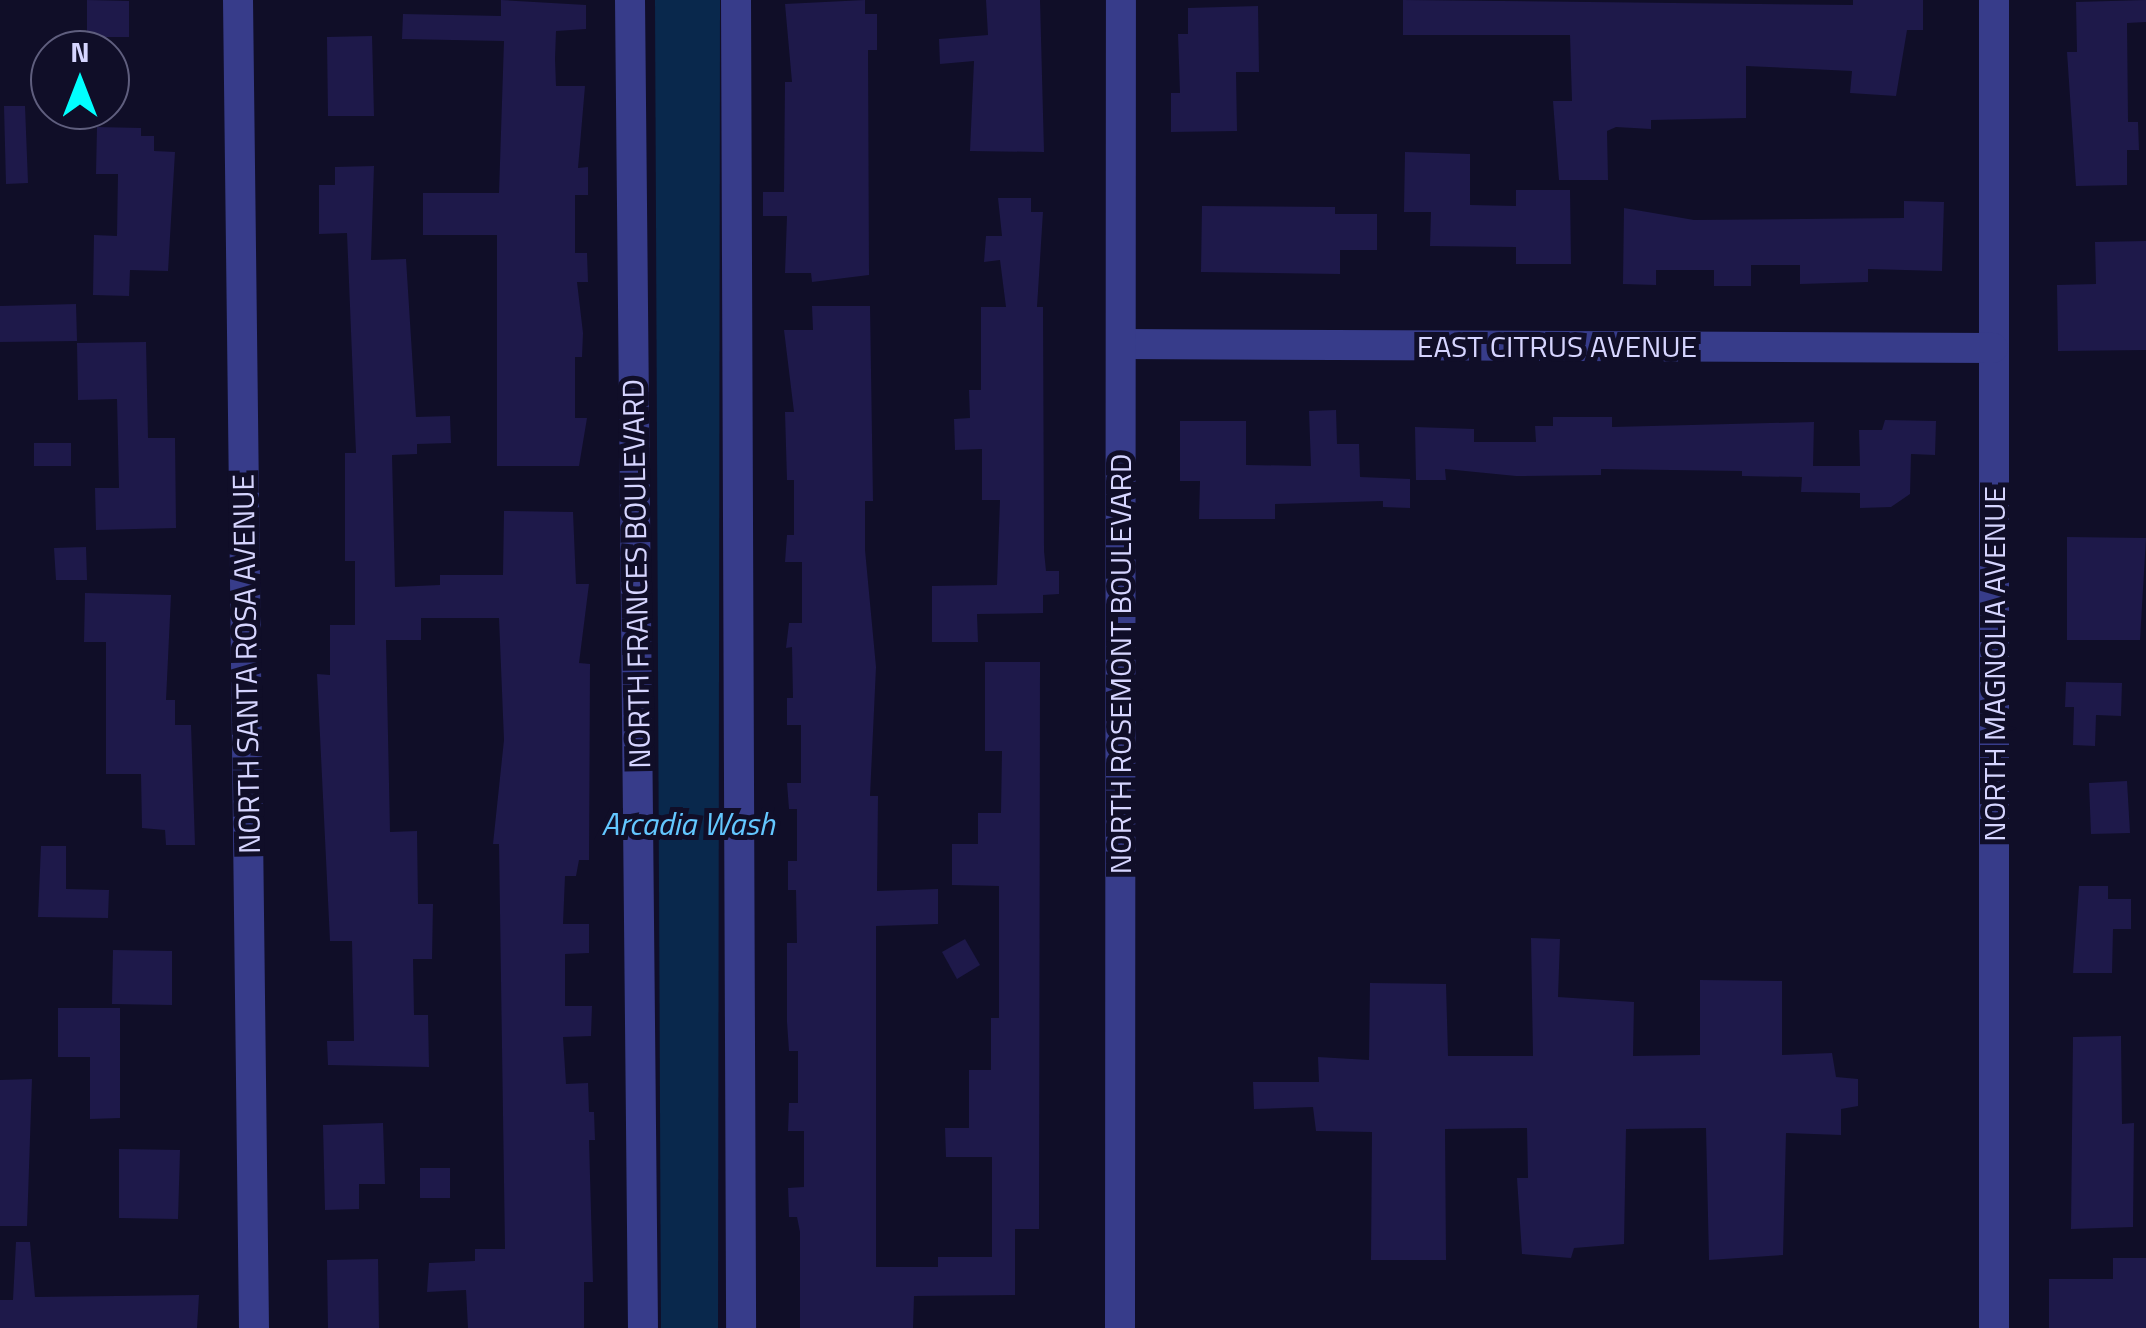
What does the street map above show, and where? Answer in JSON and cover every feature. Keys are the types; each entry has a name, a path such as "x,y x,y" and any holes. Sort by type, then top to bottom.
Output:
{"street":[{"name":"NORTH SANTA ROSA AVENUE","path":"238,0 254,1328"},
{"name":"NORTH FRANCES BOULEVARD","path":"630,0 643,1328"},
{"path":"736,0 741,1328"},
{"name":"NORTH ROSEMONT BOULEVARD","path":"1120,1328 1121,0"},
{"name":"NORTH MAGNOLIA AVENUE","path":"1994,0 1994,1328"},
{"name":"EAST CITRUS AVENUE","path":"1120,344 1993,348"}],"water":[{"name":"Arcadia Wash","path":"655,0 720,0 718,1328 661,1328"}],"building":[{"path":"87,0 129,1 129,30 87,30"},
{"path":"501,0 586,5 586,29 556,31 555,59 556,86 585,86 578,168 588,167 588,195 575,195 575,253 587,253 588,282 577,282 583,333 582,357 575,357 575,418 587,418 579,466 497,466 497,235 423,235 423,193 499,193 504,41 402,39 403,14 501,16"},
{"path":"865,0 865,14 877,14 877,50 868,50 869,275 812,282 811,273 785,273 787,216 763,216 763,192 784,192 785,82 792,82 785,4"},
{"path":"986,0 1040,0 1044,152 970,151 974,61 940,64 939,39 988,35"},
{"path":"1403,0 1853,5 1853,0 1923,0 1923,30 1907,30 1896,96 1850,93 1852,71 1746,66 1746,118 1651,120 1651,129 1616,127 1607,131 1608,180 1559,180 1553,101 1572,101 1570,35 1403,35"},
{"path":"2146,0 2146,22 2127,23 2128,122 2138,122 2139,150 2127,150 2127,185 2076,186 2067,52 2077,52 2076,2"},
{"path":"1258,6 1259,72 1236,72 1237,131 1171,132 1171,93 1180,93 1178,34 1188,34 1188,8"},
{"path":"372,36 374,116 328,116 327,37"},
{"path":"4,106 25,106 28,183 6,184"},
{"path":"141,128 141,136 154,136 154,151 175,152 168,271 130,270 129,296 93,295 94,235 117,236 118,174 96,174 97,130"},
{"path":"1405,152 1470,154 1470,205 1516,206 1516,190 1570,190 1571,264 1516,264 1516,247 1430,246 1431,212 1404,212"},
{"path":"374,166 371,260 406,259 416,417 450,416 451,443 417,444 417,454 392,455 395,587 440,585 440,575 503,575 504,511 573,512 576,584 589,584 579,663 590,664 589,860 579,860 576,876 565,876 563,924 589,924 589,953 565,954 565,1006 592,1006 591,1036 563,1037 566,1084 588,1083 589,1112 594,1112 595,1140 589,1140 593,1282 584,1282 584,1328 468,1328 466,1290 427,1292 429,1263 475,1261 475,1249 505,1249 499,844 493,844 504,740 499,618 421,618 421,640 386,640 390,832 417,831 418,904 433,904 432,959 413,959 414,1015 428,1015 429,1067 328,1065 327,1041 354,1041 352,941 330,941 317,674 330,675 330,625 355,625 355,561 345,561 345,453 356,453 347,233 319,234 319,185 335,185 335,167"},
{"path":"998,198 1031,198 1031,212 1043,212 1037,307 1043,307 1044,551 1046,571 1059,571 1059,594 1043,595 1043,613 977,614 978,642 932,642 932,586 997,585 1000,500 982,500 982,449 955,450 954,419 970,418 969,390 981,390 981,307 1006,307 1000,260 984,262 986,236 1002,236"},
{"path":"1904,201 1944,202 1942,271 1868,269 1868,282 1800,284 1800,265 1751,265 1751,286 1714,286 1714,270 1656,270 1656,285 1623,284 1624,208 1694,220 1904,218"},
{"path":"1202,206 1335,207 1335,214 1377,214 1377,250 1340,250 1340,274 1201,272"},
{"path":"2146,241 2146,350 2058,351 2057,285 2096,284 2095,242"},
{"path":"76,304 77,341 0,342 0,306"},
{"path":"812,306 870,306 873,501 865,501 865,550 876,667 870,796 878,796 877,891 938,889 938,924 876,926 876,1267 938,1267 938,1257 992,1257 992,1157 946,1157 945,1128 969,1128 969,1070 991,1070 991,1018 999,1018 999,886 952,885 952,844 978,844 978,813 1001,813 1002,751 985,751 985,662 1040,662 1039,1229 1015,1229 1015,1295 914,1296 913,1328 800,1328 800,1232 797,1217 789,1217 788,1188 804,1187 804,1131 788,1131 789,1103 798,1103 798,1051 789,1051 787,1022 787,943 797,943 796,890 788,890 788,861 797,861 797,809 789,809 787,783 801,783 801,725 787,725 787,698 793,698 792,647 786,648 789,623 802,623 802,562 785,562 787,535 794,535 794,480 787,480 785,412 794,412 784,330 813,330"},
{"path":"146,342 148,438 175,438 176,528 96,530 95,488 119,488 117,399 78,400 77,343"},
{"path":"1336,410 1337,444 1359,444 1360,477 1410,479 1410,508 1383,507 1383,501 1275,504 1275,519 1199,519 1200,481 1180,481 1180,421 1246,421 1246,465 1311,466 1309,411"},
{"path":"1553,417 1612,417 1612,427 1814,422 1813,466 1860,466 1859,430 1882,430 1885,420 1936,421 1935,455 1911,454 1910,494 1891,507 1860,508 1860,493 1801,492 1802,477 1742,476 1742,471 1601,469 1601,475 1516,476 1445,469 1446,480 1416,480 1415,427 1474,429 1474,442 1536,442 1535,426 1553,426"},
{"path":"34,443 71,443 71,466 34,466"},
{"path":"2067,537 2146,538 2140,640 2067,640"},
{"path":"86,547 87,580 56,580 54,548"},
{"path":"85,593 171,595 166,700 175,700 175,725 191,725 195,845 166,845 165,830 142,828 141,774 106,774 106,642 84,642"},
{"path":"2066,682 2122,683 2121,716 2096,715 2095,746 2073,745 2074,707 2065,707"},
{"path":"2127,781 2130,833 2091,834 2089,783"},
{"path":"41,846 66,846 66,889 109,890 108,918 38,917"},
{"path":"2079,886 2108,886 2108,899 2131,899 2131,929 2113,929 2112,973 2073,973"},
{"path":"1531,938 1560,939 1558,997 1634,1002 1633,1056 1700,1055 1700,980 1782,981 1782,1055 1832,1053 1836,1077 1858,1079 1858,1106 1841,1109 1841,1135 1786,1133 1783,1255 1709,1260 1706,1128 1626,1129 1624,1244 1574,1248 1571,1258 1522,1254 1517,1178 1528,1178 1527,1128 1445,1129 1446,1260 1371,1260 1372,1132 1316,1131 1313,1107 1254,1109 1253,1082 1319,1082 1318,1057 1369,1060 1370,983 1446,984 1448,1056 1533,1056"},
{"path":"965,939 980,965 957,979 942,952"},
{"path":"113,950 172,951 172,1005 112,1004"},
{"path":"58,1008 120,1008 120,1118 90,1119 90,1057 58,1057"},
{"path":"2121,1036 2122,1124 2134,1123 2133,1227 2071,1229 2073,1037"},
{"path":"32,1079 27,1226 0,1226 0,1080"},
{"path":"383,1123 385,1184 359,1184 359,1209 325,1210 323,1125"},
{"path":"119,1149 180,1150 178,1219 119,1218"},
{"path":"420,1168 450,1168 450,1198 420,1198"},
{"path":"16,1242 30,1242 35,1297 199,1295 197,1328 0,1328 0,1300 13,1300"},
{"path":"2113,1258 2146,1258 2146,1328 2049,1328 2049,1279 2113,1279"},
{"path":"378,1259 379,1328 328,1328 327,1260"}]}
